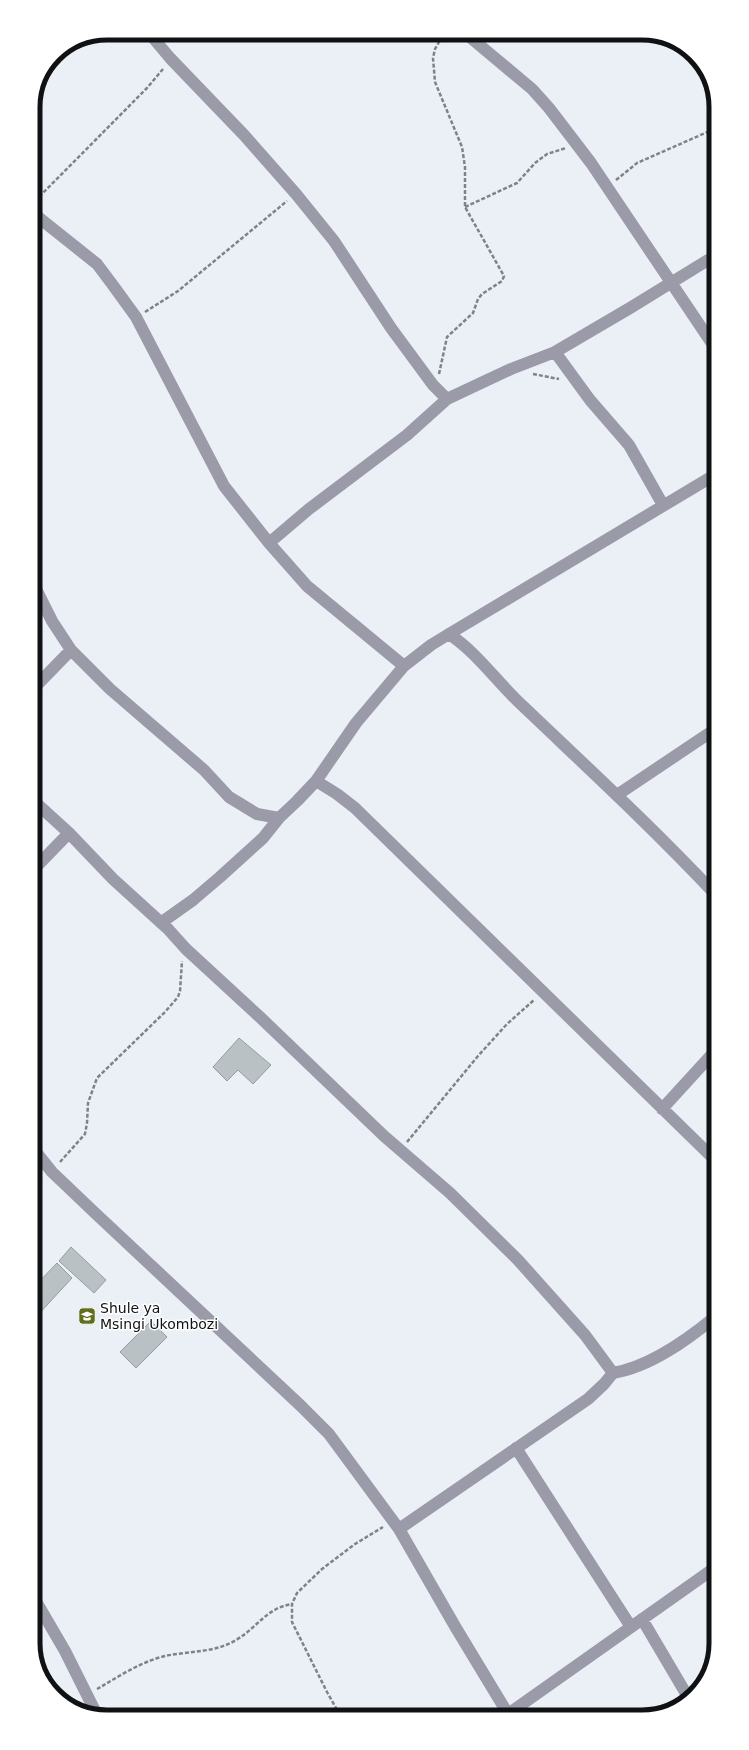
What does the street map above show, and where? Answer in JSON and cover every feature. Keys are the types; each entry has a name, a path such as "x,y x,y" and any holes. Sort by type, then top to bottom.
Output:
{"street":[{"path":"156,40 170,58 244,135 296,194 334,241 391,328 433,385 447,399"},
{"path":"473,40 532,89 549,108 607,187 709,339"},
{"path":"40,219 97,264 136,317 224,486 269,543 307,586 404,666"},
{"path":"269,543 309,509 407,435 447,399 511,369 555,352 709,259"},
{"path":"555,352 575,381 629,444 664,505"},
{"path":"162,922 193,900 264,838 279,818 316,781 356,723 404,666 449,634 709,478"},
{"path":"40,597 52,622 71,650 110,689 204,770 229,797 257,814 279,818"},
{"path":"449,634 466,645 523,707 617,795 709,888"},
{"path":"40,681 71,650"},
{"path":"617,795 709,733"},
{"path":"316,781 337,794 355,808 709,1154"},
{"path":"40,806 69,832 113,879 162,922 186,949 262,1018 384,1136 450,1193 518,1260 585,1335 613,1373"},
{"path":"40,863 69,832"},
{"path":"662,1109 709,1057"},
{"path":"40,1157 52,1172 329,1434 396,1525 506,1710"},
{"path":"396,1525 478,1476 588,1399 613,1373 637,1366 661,1354 695,1334 709,1322"},
{"path":"516,1448 631,1627"},
{"path":"514,1710 642,1619 709,1575"},
{"path":"40,1608 88,1694 94,1709"},
{"path":"642,1619 686,1693"}],"path":[{"path":"433,385 442,368 444,344 447,337 473,313 478,299 482,294 502,281 504,276 465,207 465,167 462,148 435,82 433,68 435,49 441,40"},
{"path":"40,195 147,88 170,58"},
{"path":"607,187 637,163 709,131"},
{"path":"465,207 518,183 535,163 547,154 578,147"},
{"path":"136,317 178,291 296,194"},
{"path":"511,369 575,381"},
{"path":"52,1172 85,1134 88,1103 97,1078 178,998 180,991 182,960 186,949"},
{"path":"401,1150 478,1056 507,1024 543,991"},
{"path":"337,1710 326,1692 292,1622 292,1604 297,1593 322,1569 355,1544 396,1525"},
{"path":"88,1694 143,1664 165,1656 213,1649 236,1640 269,1612 280,1606 292,1604"}],"building":[{"path":"239,1038 271,1065 253,1084 238,1070 227,1081 213,1067"},
{"path":"71,1247 106,1280 94,1293 59,1261"},
{"path":"57,1263 72,1278 40,1313 40,1281"},
{"path":"151,1321 167,1337 136,1368 120,1352"}],"place":[{"name":"Shule ya Msingi Ukombozi","path":"87,1316"}]}
